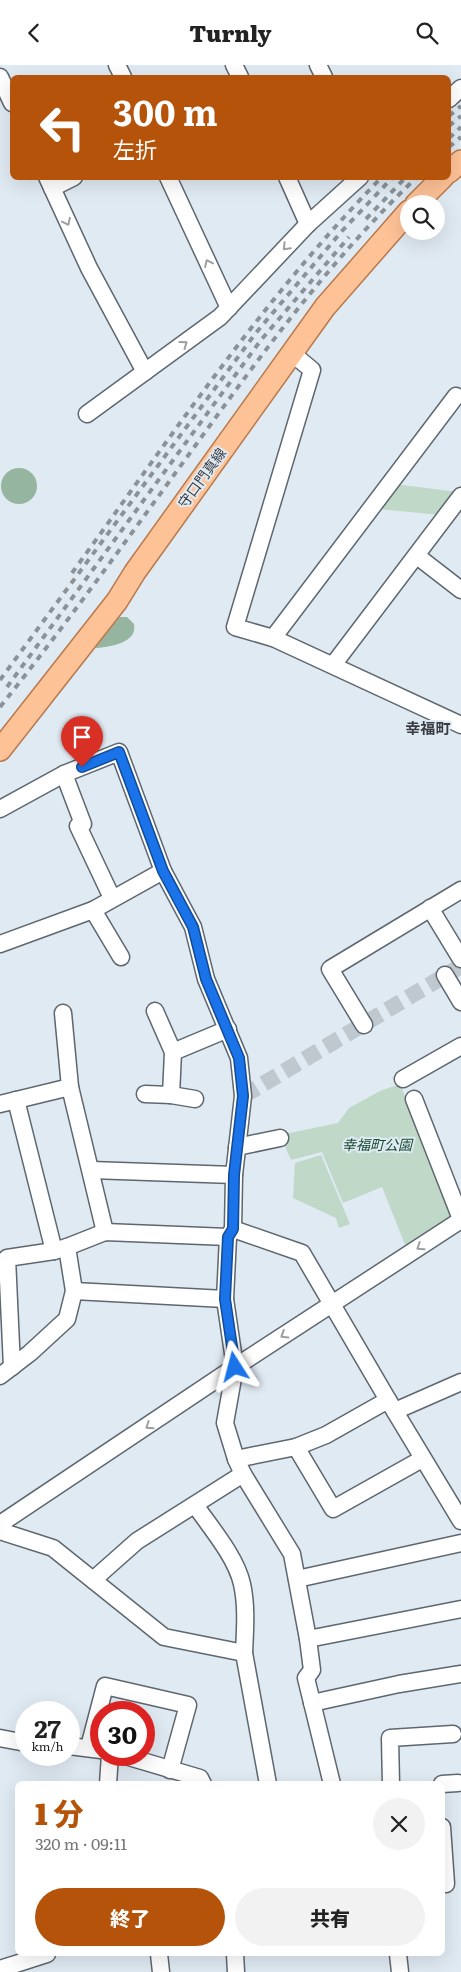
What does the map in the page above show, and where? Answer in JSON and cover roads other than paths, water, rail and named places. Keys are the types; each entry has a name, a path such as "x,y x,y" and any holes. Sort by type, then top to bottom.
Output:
{"main road":[{"path":"451,170 461,161"},
{"path":"425,195 440,180"},
{"name":"守口門真線","path":"0,750 118,601 135,572 290,354 326,307 400,221"}],"street":[{"path":"0,77 10,99"},
{"path":"451,97 461,88"},
{"path":"62,180 49,183 89,268 145,372"},
{"path":"169,180 228,308"},
{"path":"287,180 308,224"},
{"path":"87,414 208,327 308,224 357,180"},
{"path":"290,354 312,370 235,627 273,638 461,725"},
{"path":"273,638 456,396"},
{"path":"333,665 460,499"},
{"path":"417,556 461,590"},
{"path":"0,809 64,774 119,752 163,871 193,927 206,979 239,1058 243,1096 234,1175 225,1299 235,1367 225,1423 236,1459 243,1474 292,1554 312,1670 306,1678 331,1781"},
{"path":"64,774 83,824 78,826 112,898"},
{"path":"0,944 8,939 93,910 163,871"},
{"path":"364,1025 330,969 461,890"},
{"path":"430,909 461,959"},
{"path":"93,910 121,957"},
{"path":"445,975 461,1002"},
{"path":"155,1011 173,1052 171,1095"},
{"path":"63,1013 70,1087 105,1232"},
{"path":"173,1052 228,1029"},
{"path":"403,1079 461,1047"},
{"path":"6,1371 30,1353 67,1319 74,1291 8,1102 70,1087"},
{"path":"145,1094 171,1095 195,1099"},
{"path":"0,1524 235,1367 460,1222 414,1099"},
{"path":"237,1147 280,1137"},
{"path":"91,1170 234,1175"},
{"path":"6,1371 7,1258 60,1249 82,1239 105,1232 231,1233 302,1253 422,1459 456,1499 461,1521"},
{"path":"74,1291 225,1299"},
{"path":"236,1459 296,1447 391,1406 461,1382"},
{"path":"296,1447 333,1509 422,1459"},
{"path":"92,1579 137,1541 243,1474"},
{"path":"196,1505 232,1560 242,1583 245,1604 244,1653 267,1781"},
{"path":"0,1531 53,1548 164,1637 244,1653"},
{"path":"297,1579 461,1543"},
{"path":"308,1639 461,1609"},
{"path":"312,1703 399,1684 461,1674"},
{"path":"102,1701 104,1686 188,1705 170,1770"},
{"path":"391,1781 390,1738 453,1734"},
{"path":"0,1738 15,1741"},
{"path":"155,1765 200,1778 202,1781"},
{"path":"108,1781 109,1766"},
{"path":"445,1848 450,1883"},
{"path":"0,1969 41,1956"},
{"path":"159,1956 161,1972"},
{"path":"235,1956 236,1972"},
{"path":"398,1956 400,1972"}],"tunnel":[{"path":"243,1096 461,966"}],"railway":[{"path":"451,114 461,106"},
{"path":"451,124 461,116"},
{"path":"451,136 461,127"},
{"path":"451,145 461,137"},
{"path":"72,573 182,420 258,319 298,270 379,180"},
{"path":"0,680 255,334 342,231 390,180"},
{"path":"366,219 403,180"},
{"path":"0,707 75,610 273,341 327,273 414,180"},
{"path":"7,687 261,340 349,237"}],"district":[{"name":"幸福町","path":"428,729"}],"park label":[{"name":"幸福町公園","path":"377,1145"}]}
